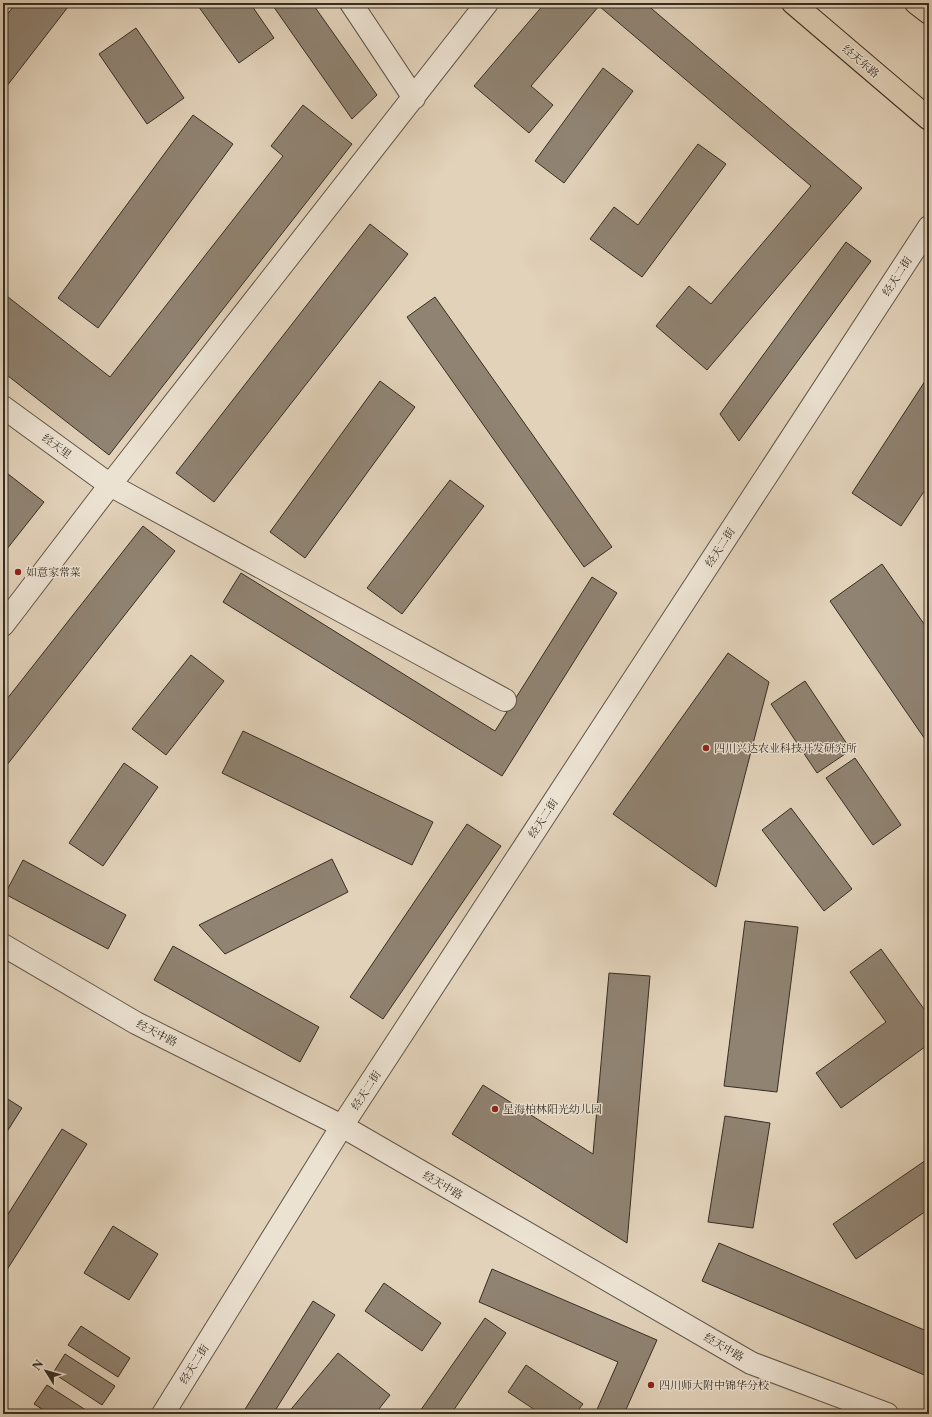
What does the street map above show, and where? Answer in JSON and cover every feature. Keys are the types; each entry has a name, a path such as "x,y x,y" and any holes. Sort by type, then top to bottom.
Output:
{"main road":[{"name":"经天东路","path":"793,3 929,119"},
{"path":"916,3 929,13"}],"street":[{"path":"351,3 414,98"},
{"path":"3,626 110,485 487,3"},
{"name":"经天二街","path":"163,1414 342,1126 929,226"},
{"name":"经天里","path":"3,407 110,485 505,700"},
{"name":"经天中路","path":"3,945 136,1023 342,1126 751,1363 888,1414"}],"building":[{"path":"16,3 71,3 3,91 3,20"},
{"path":"196,3 250,3 274,38 239,63"},
{"path":"271,3 312,3 377,95 352,119"},
{"path":"545,3 645,3 862,188 707,370 656,326 689,286 711,304 811,186 599,6 531,86 553,105 529,133 474,86"},
{"path":"136,28 184,98 147,124 99,54"},
{"path":"603,68 633,91 564,183 535,161"},
{"path":"303,105 352,144 109,455 3,372 3,293 110,377 283,156 271,146"},
{"path":"193,115 233,144 98,328 58,298"},
{"path":"698,144 726,164 642,277 590,239 614,207 638,225"},
{"path":"370,224 408,254 214,502 176,473"},
{"path":"846,242 871,261 739,441 720,414"},
{"path":"435,297 612,547 584,567 407,317"},
{"path":"929,375 929,484 901,526 852,493"},
{"path":"380,381 415,407 305,558 270,532"},
{"path":"3,470 44,502 3,554"},
{"path":"450,480 484,506 402,614 367,588"},
{"path":"143,526 175,551 3,770 3,704"},
{"path":"882,564 929,631 929,745 830,601"},
{"path":"241,573 495,731 592,577 617,593 502,776 223,602"},
{"name":"四川兴达农业科技开发研究所","path":"728,653 769,682 716,887 613,814"},
{"path":"191,655 224,681 166,755 132,729"},
{"path":"805,681 851,750 817,773 771,704"},
{"path":"243,731 433,822 412,865 222,773"},
{"path":"855,758 901,825 873,845 826,778"},
{"path":"124,763 158,787 103,866 69,843"},
{"path":"791,808 852,889 824,911 762,830"},
{"path":"467,824 501,846 383,1019 350,997"},
{"path":"332,859 348,892 225,954 199,925"},
{"path":"23,860 126,915 108,949 5,894"},
{"path":"745,921 798,927 777,1092 724,1086"},
{"path":"173,946 319,1027 300,1062 154,980"},
{"path":"881,949 929,1016 929,1044 841,1108 816,1073 886,1022 850,972"},
{"name":"星海柏林阳光幼儿园","path":"609,973 650,976 627,1243 452,1134 483,1085 593,1154"},
{"path":"3,1096 22,1108 3,1138"},
{"path":"725,1116 770,1123 753,1228 708,1222"},
{"path":"62,1129 87,1144 3,1276 3,1222"},
{"path":"929,1158 929,1209 856,1259 833,1224"},
{"path":"113,1226 158,1254 129,1300 84,1273"},
{"path":"719,1243 929,1332 929,1377 702,1281"},
{"path":"492,1269 657,1340 624,1414 595,1414 618,1362 479,1302"},
{"path":"384,1283 441,1323 422,1351 365,1311"},
{"path":"313,1301 335,1315 273,1414 242,1414"},
{"path":"485,1318 506,1333 451,1414 418,1414"},
{"path":"81,1326 130,1358 118,1377 68,1345"},
{"path":"338,1353 390,1395 375,1414 287,1414"},
{"path":"65,1354 115,1386 102,1405 53,1373"},
{"path":"526,1365 583,1404 575,1414 541,1414 508,1392"},
{"path":"47,1385 92,1414 50,1414 34,1404"}],"place":[{"name":"如意家常菜","path":"18,572"},
{"name":"四川兴达农业科技开发研究所","path":"706,748"},
{"name":"星海柏林阳光幼儿园","path":"495,1109"},
{"name":"四川师大附中锦华分校","path":"651,1385"}]}
